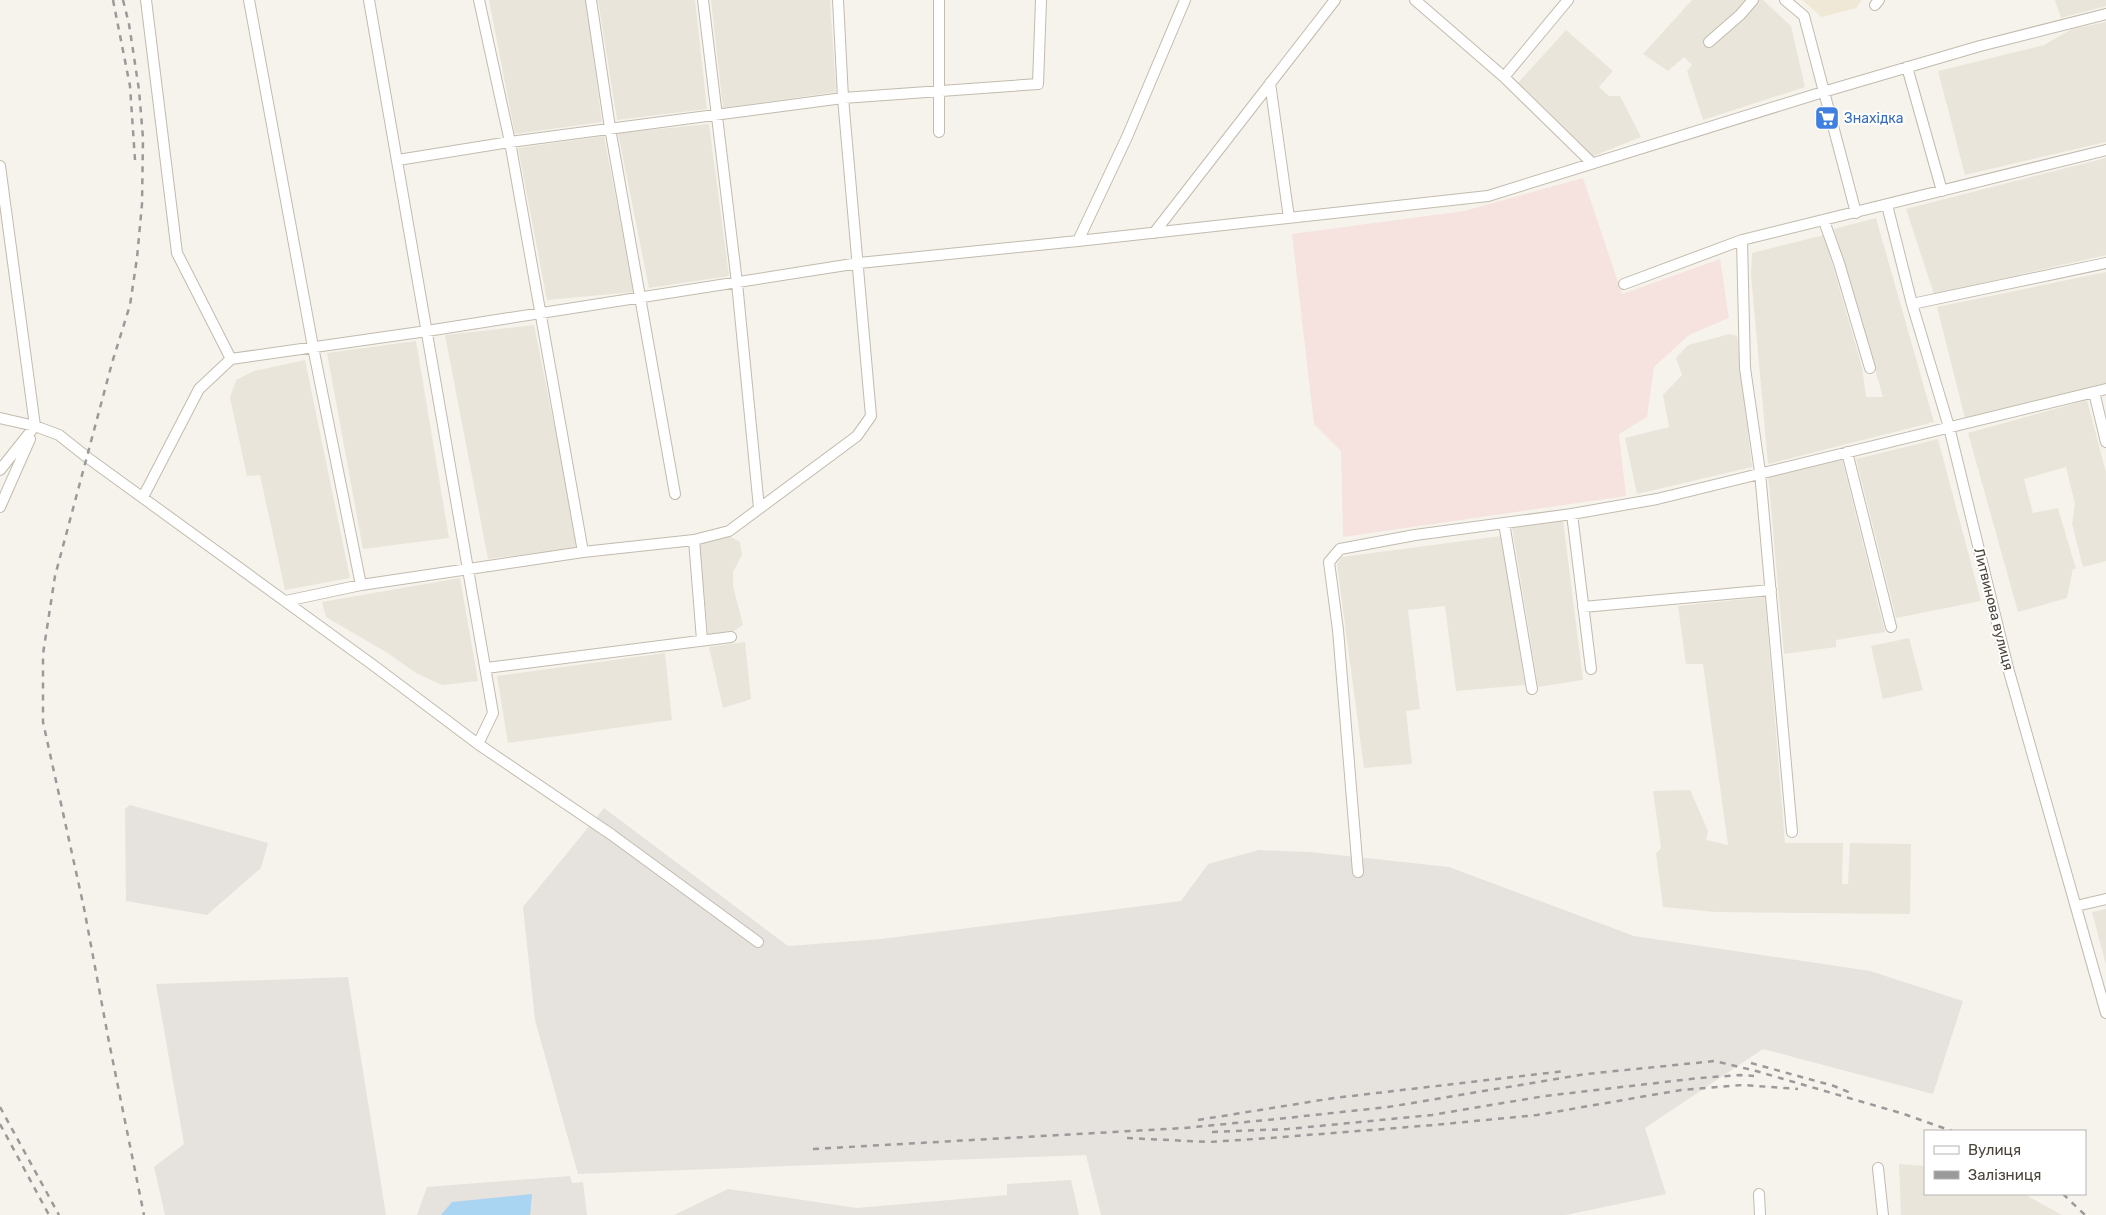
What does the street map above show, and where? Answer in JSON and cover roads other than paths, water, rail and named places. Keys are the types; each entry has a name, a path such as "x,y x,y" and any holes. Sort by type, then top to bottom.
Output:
{"street":[{"path":"146,0 177,254 231,360"},
{"path":"249,0 313,346 361,585"},
{"path":"369,0 493,713 478,744"},
{"path":"479,0 510,142 583,552"},
{"path":"591,0 610,128 675,494"},
{"path":"703,0 737,283 759,508"},
{"path":"286,601 361,585 583,552 694,540 729,531 857,436 871,416 843,98 838,0"},
{"path":"939,0 940,132"},
{"path":"398,160 610,128 843,98 1038,84 1041,0"},
{"path":"1078,241 1127,137 1185,0"},
{"path":"1154,233 1335,0"},
{"path":"1415,0 1504,78 1592,163"},
{"path":"1504,78 1568,0"},
{"path":"1709,42 1740,15 1753,0"},
{"path":"1785,0 1804,16 1856,213"},
{"path":"143,497 199,389 231,360 313,346 428,332 541,312 858,263 1488,196 1823,92 2106,14"},
{"path":"1907,68 1942,191"},
{"path":"1270,83 1288,218"},
{"path":"1624,284 1742,240 2106,150"},
{"path":"0,166 36,426 0,507"},
{"name":"Литвинова вулиця","path":"1887,205 1912,304 1950,427 2008,668 2106,1013"},
{"path":"1824,221 1839,262 1870,368"},
{"path":"1742,240 1745,368 1760,472 1792,832"},
{"path":"1912,304 2106,263"},
{"path":"1358,872 1338,630 1328,562 1340,549 1415,535 1572,514 1657,499 1760,472 2106,389"},
{"path":"2094,392 2106,442"},
{"path":"0,418 36,426 59,435 478,744 612,835 758,942"},
{"path":"0,470 36,426"},
{"path":"1847,452 1891,627"},
{"path":"1572,514 1592,669"},
{"path":"1504,523 1532,689"},
{"path":"694,540 702,640"},
{"path":"1583,607 1771,590"},
{"path":"486,668 730,636"},
{"path":"2076,906 2106,899"},
{"path":"1878,1168 1883,1215"},
{"path":"1759,1194 1760,1215"}],"water":[{"path":"532,1194 530,1215 441,1215 452,1202"}],"railway":[{"path":"113,0 130,86 135,160"},
{"path":"123,0 129,24 139,90 143,138 142,204 137,258 130,305 112,363 55,576 43,654 43,722 84,908 144,1215"},
{"path":"813,1149 1184,1128 1277,1119 1388,1107 1586,1074 1715,1061 1904,1114 1949,1130"},
{"path":"1751,1063 1834,1086 1851,1093"},
{"path":"1198,1120 1334,1098 1565,1071"},
{"path":"1212,1132 1288,1129 1432,1115 1545,1096 1699,1078 1740,1075 1754,1076"},
{"path":"1127,1138 1209,1142 1270,1138 1537,1115 1681,1090 1743,1085 1798,1089"},
{"path":"0,1107 59,1215"},
{"path":"0,1124 49,1215"},
{"path":"2064,1195 2085,1215"}],"place":[{"name":"Знахідка","path":"1827,118"}]}
